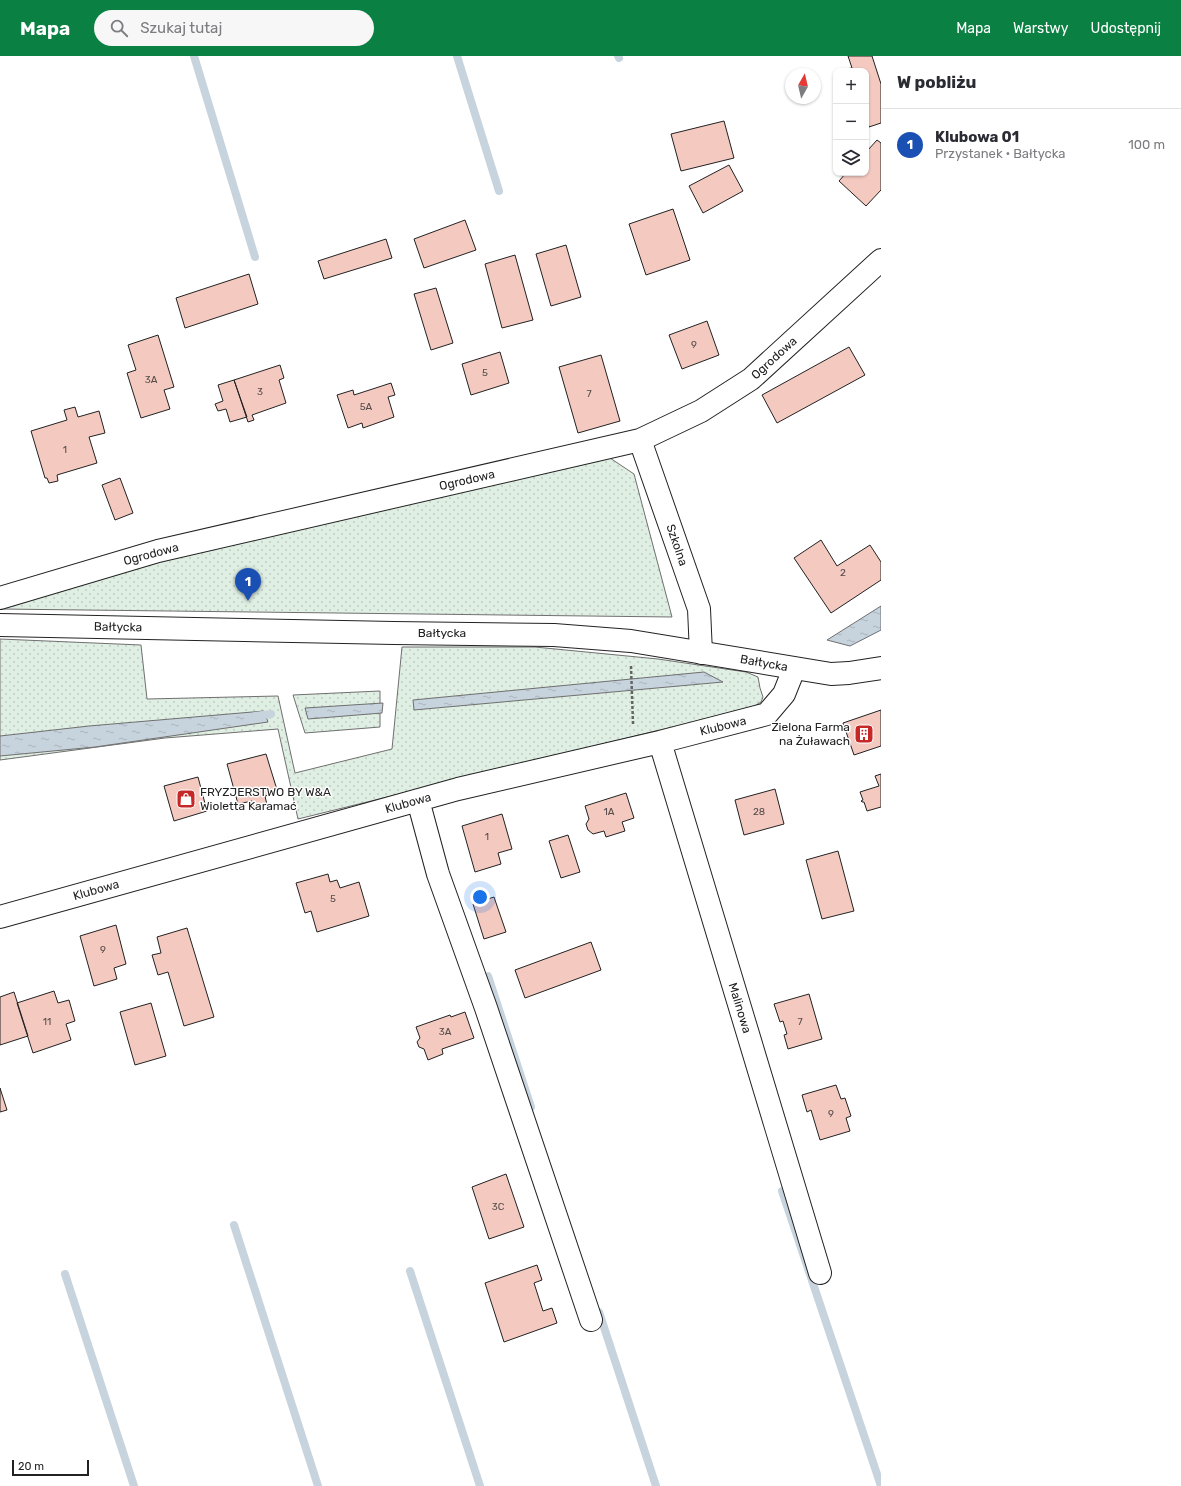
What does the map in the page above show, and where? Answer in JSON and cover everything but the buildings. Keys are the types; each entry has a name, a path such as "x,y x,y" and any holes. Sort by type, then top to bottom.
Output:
{"street":[{"name":"Ogrodowa","path":"0,598 158,551 640,440 701,411 751,379 881,260"},
{"name":"Szkolna","path":"640,440 699,609 701,653"},
{"name":"Bałtycka","path":"0,625 554,635 631,641 831,674 881,668"},
{"name":"Klubowa","path":"0,916 458,789 660,742 767,714 784,694 794,669"},
{"name":"Malinowa","path":"660,742 820,1273"},
{"path":"418,800 438,874 486,1008 592,1320"}],"path":[{"path":"630,677 632,696"}],"green space":[{"path":"607,456 634,474 672,617 0,609 0,606 154,562"},
{"path":"0,639 141,645 147,699 278,696 295,773 392,749 402,647 535,647 658,659 746,672 758,677 763,697 761,702 753,707 298,819 278,729 165,738 0,760"},
{"path":"380,691 380,727 305,733 293,695"}],"water":[{"path":"881,606 881,630 850,646 827,640"},
{"path":"704,672 723,682 414,710 413,700"},
{"path":"383,703 382,713 308,719 305,708"},
{"path":"264,711 268,722 95,747 0,756 0,736 89,726"}],"waterway":[{"path":"194,56 255,257"},
{"path":"457,56 499,191"},
{"path":"255,716 271,714"},
{"path":"488,976 531,1107"},
{"path":"782,1191 881,1486"},
{"path":"234,1225 318,1486"},
{"path":"410,1271 480,1486"},
{"path":"65,1274 134,1486"},
{"path":"599,1312 656,1486"}],"place":[{"name":"Klubowa 01","path":"248,601"},
{"name":"Zielona Farma na Żuławach","path":"864,734"},
{"name":"FRYZJERSTWO BY W&A Wioletta Karamać","path":"186,799"}]}
